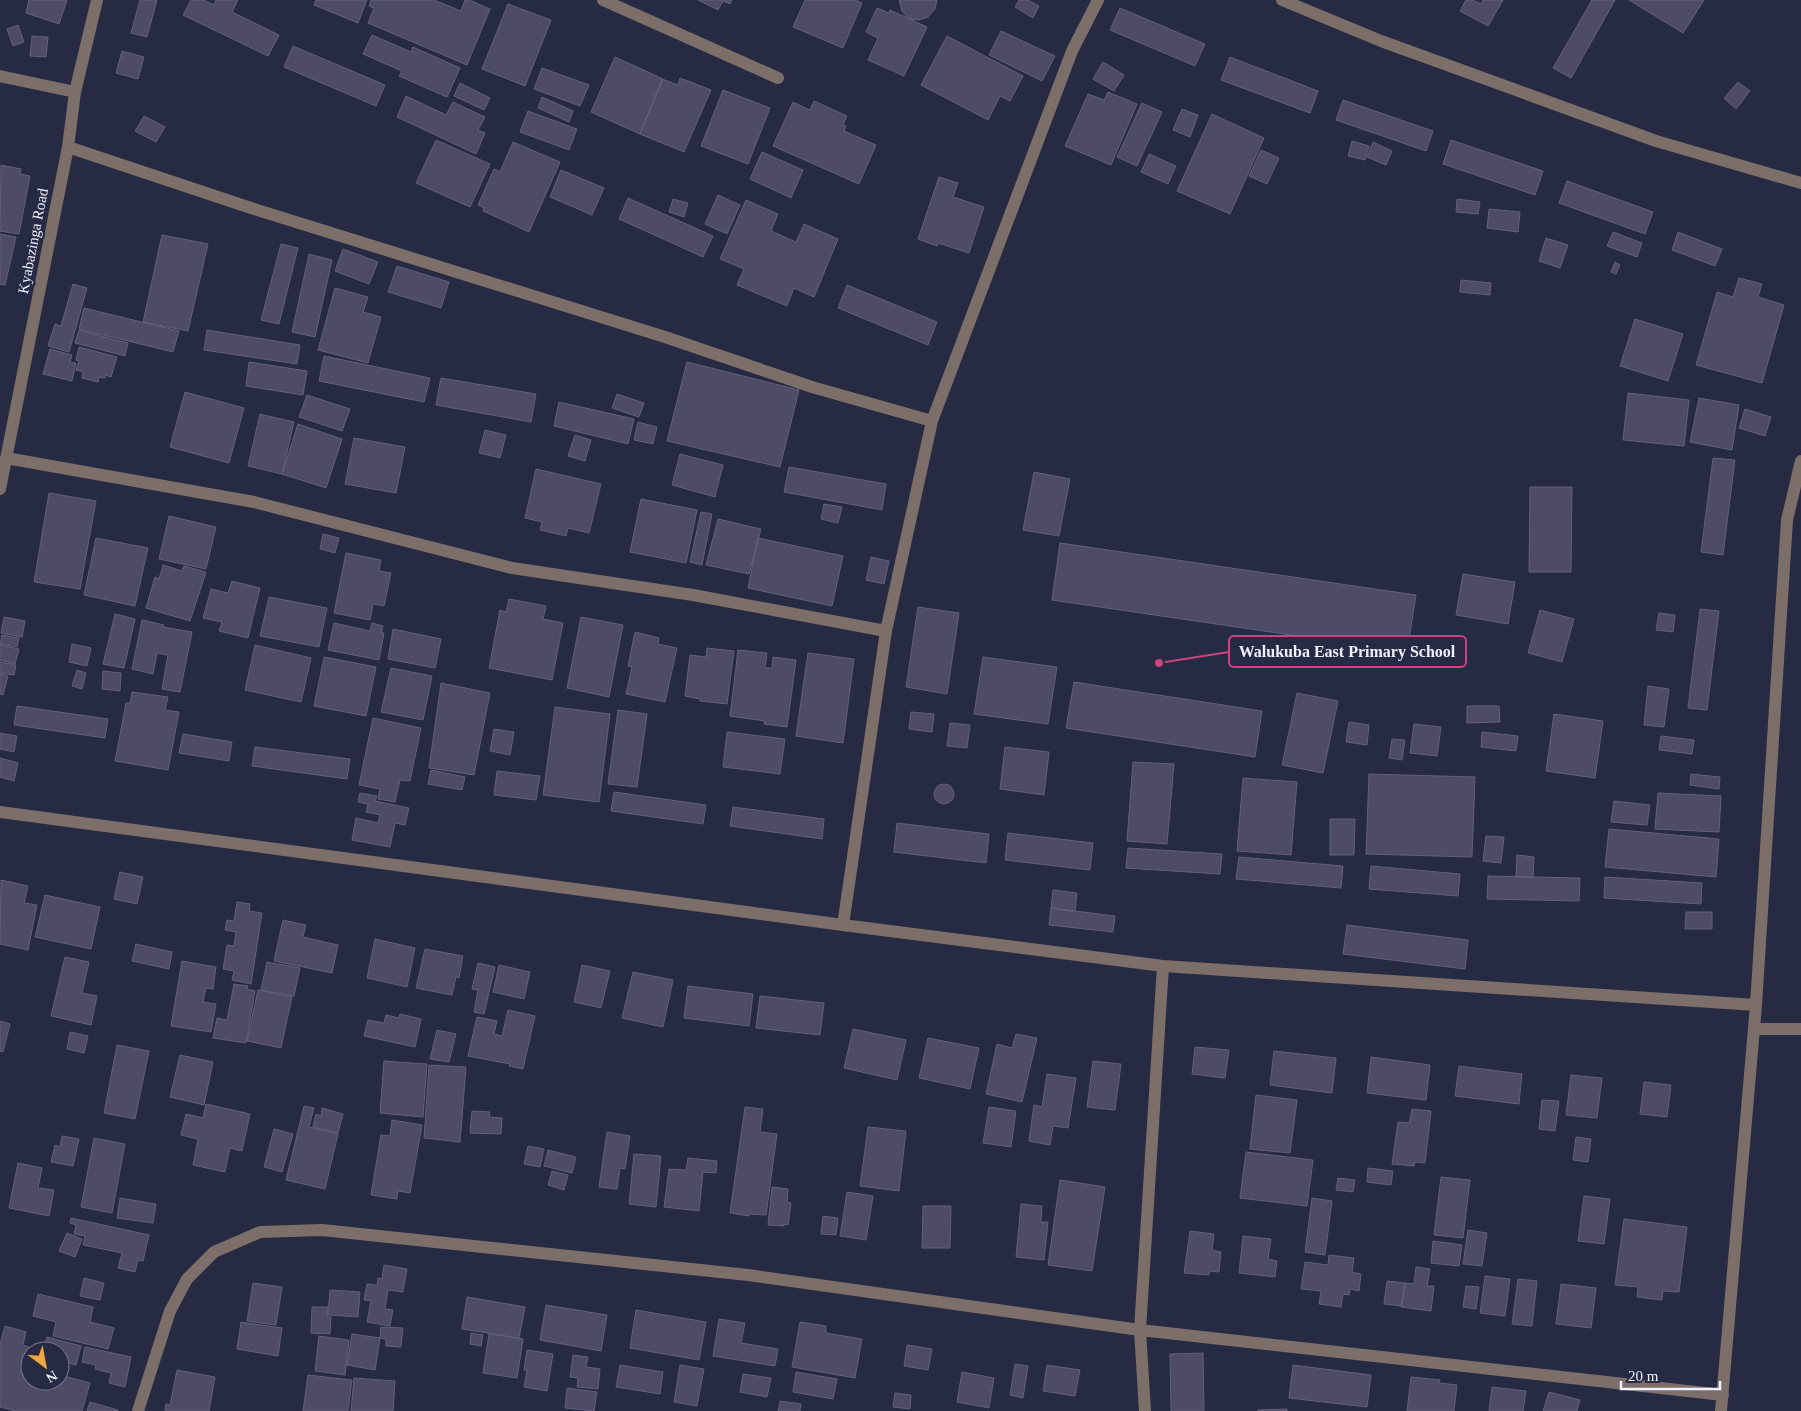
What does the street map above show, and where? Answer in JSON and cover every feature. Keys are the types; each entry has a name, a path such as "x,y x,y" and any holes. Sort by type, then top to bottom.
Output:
{"street":[{"name":"Kyabazinga Road","path":"0,489 68,147 75,92 97,0"},
{"path":"603,0 778,78"},
{"path":"843,925 886,631 932,421 1072,50 1098,0"},
{"path":"1282,0 1381,41 1656,141 1801,183"},
{"path":"0,76 75,92"},
{"path":"68,147 251,208 665,337 812,387 932,421"},
{"path":"6,458 254,502 512,568 693,595 886,631"},
{"path":"1721,1411 1756,1005 1787,520 1801,461"},
{"path":"0,812 1163,966 1756,1005"},
{"path":"1145,1411 1140,1330 1163,966"},
{"path":"1754,1029 1801,1029"},
{"path":"138,1411 170,1311 187,1279 214,1252 260,1232 322,1230 748,1275 1140,1330 1722,1395"}],"building":[{"path":"29,0 67,0 59,24 26,13"},
{"path":"140,0 157,0 147,37 131,33"},
{"path":"191,0 204,0 214,5 216,0 238,0 232,12 279,35 268,56 183,15"},
{"path":"316,0 367,0 358,23 314,5"},
{"path":"371,0 434,0 461,11 465,0 469,0 490,9 467,65 368,23 374,8 369,6"},
{"path":"698,0 732,0 730,4 723,1 718,10"},
{"path":"805,0 855,0 862,3 843,48 793,27"},
{"path":"899,0 937,0 935,9 928,17 919,20 909,19 902,11"},
{"path":"1019,0 1028,0 1039,6 1033,18 1015,7"},
{"path":"1466,0 1473,0 1481,4 1483,0 1503,0 1488,26 1460,11"},
{"path":"1592,0 1615,0 1571,78 1553,68"},
{"path":"1629,0 1704,0 1683,33"},
{"path":"508,4 551,20 525,86 482,69"},
{"path":"877,8 889,13 890,10 927,27 904,76 868,60 878,38 866,32"},
{"path":"1120,8 1205,44 1195,66 1110,30"},
{"path":"18,25 24,42 13,46 7,29"},
{"path":"1001,31 1055,56 1042,81 989,55"},
{"path":"372,35 411,52 413,47 460,68 447,97 399,76 402,71 363,54"},
{"path":"32,36 48,37 46,57 30,56"},
{"path":"947,36 1023,76 1010,101 1000,96 988,120 921,85"},
{"path":"293,46 385,85 376,106 284,67"},
{"path":"122,51 144,57 138,79 116,73"},
{"path":"615,57 663,79 640,134 591,112"},
{"path":"1230,57 1318,91 1310,113 1221,80"},
{"path":"1103,62 1124,75 1114,91 1093,79"},
{"path":"542,68 589,85 580,106 534,89"},
{"path":"680,78 711,90 684,152 640,134 662,79 678,85"},
{"path":"1738,82 1750,91 1736,109 1724,98"},
{"path":"460,83 490,98 484,110 454,96"},
{"path":"723,90 770,108 748,164 701,146"},
{"path":"1108,92 1137,104 1111,165 1065,146 1088,94 1104,100"},
{"path":"406,96 446,115 453,102 485,117 478,130 485,133 476,154 397,117"},
{"path":"542,97 573,111 569,122 538,108"},
{"path":"1343,100 1433,131 1426,151 1336,120"},
{"path":"814,101 847,116 843,125 846,126 844,131 876,145 859,184 773,146 793,102 810,110"},
{"path":"1142,103 1162,112 1137,166 1117,157"},
{"path":"1182,109 1198,115 1190,137 1173,130"},
{"path":"528,111 577,129 569,150 520,132"},
{"path":"1212,114 1264,138 1230,214 1177,191"},
{"path":"144,116 165,127 156,142 135,131"},
{"path":"436,140 490,164 470,207 416,183"},
{"path":"1451,140 1543,171 1535,195 1443,164"},
{"path":"1352,141 1369,146 1365,160 1348,156"},
{"path":"513,142 560,162 529,232 483,211 484,208 478,205 494,169 500,172"},
{"path":"1373,142 1392,151 1386,165 1367,157"},
{"path":"1261,150 1279,158 1267,184 1249,176"},
{"path":"762,152 803,170 791,198 750,179"},
{"path":"1149,154 1176,166 1168,184 1141,172"},
{"path":"1,165 21,169 20,174 30,176 19,234 0,231"},
{"path":"561,170 604,188 592,215 550,197"},
{"path":"939,177 958,183 953,197 984,207 969,253 938,243 937,246 918,239"},
{"path":"1567,181 1653,212 1645,234 1559,203"},
{"path":"718,195 740,205 727,234 705,224"},
{"path":"628,198 713,236 703,257 619,219"},
{"path":"673,199 688,203 684,217 669,212"},
{"path":"1457,199 1480,202 1478,214 1456,212"},
{"path":"746,200 778,214 771,231 796,242 804,224 838,239 814,297 794,288 787,306 737,285 744,269 720,259"},
{"path":"1489,209 1520,212 1518,232 1487,228"},
{"path":"1613,232 1642,243 1637,257 1607,246"},
{"path":"1678,232 1722,249 1715,266 1672,250"},
{"path":"0,234 16,237 5,285 0,284"},
{"path":"162,235 208,244 188,331 143,322"},
{"path":"1546,238 1568,245 1560,268 1539,261"},
{"path":"281,244 298,248 279,324 261,320"},
{"path":"343,249 378,262 369,284 335,271"},
{"path":"309,254 332,260 315,337 292,332"},
{"path":"1615,262 1620,265 1616,274 1611,272"},
{"path":"397,266 449,282 441,308 388,292"},
{"path":"1739,278 1762,284 1758,297 1784,305 1762,383 1696,365 1717,292 1733,297"},
{"path":"1461,280 1491,283 1490,295 1460,292"},
{"path":"73,284 87,288 69,352 48,346 55,324 61,326"},
{"path":"847,285 937,322 928,345 838,308"},
{"path":"335,288 368,297 363,312 381,317 368,363 318,350"},
{"path":"84,308 179,331 173,352 79,329"},
{"path":"1635,319 1683,334 1668,381 1620,366"},
{"path":"79,330 128,343 125,356 75,343"},
{"path":"207,330 300,345 297,364 204,350"},
{"path":"79,347 117,357 111,377 105,375 105,378 99,377 98,382 82,378 83,372 76,370 79,361 76,360"},
{"path":"50,349 72,355 70,362 76,363 72,381 43,374"},
{"path":"324,356 430,378 424,402 319,381"},
{"path":"249,362 307,371 303,395 246,386"},
{"path":"687,362 799,390 780,467 667,441"},
{"path":"441,378 536,394 531,422 436,405"},
{"path":"185,392 244,408 229,463 170,447"},
{"path":"1628,393 1689,400 1684,446 1623,440"},
{"path":"617,394 644,403 639,417 612,408"},
{"path":"307,395 350,409 342,431 299,417"},
{"path":"1699,398 1739,405 1732,450 1690,442"},
{"path":"559,402 634,419 628,444 554,426"},
{"path":"1745,409 1771,417 1765,436 1739,428"},
{"path":"260,414 294,422 282,474 248,466"},
{"path":"638,422 657,427 653,444 634,440"},
{"path":"298,424 342,439 326,488 282,474"},
{"path":"485,430 506,435 500,458 479,453"},
{"path":"575,435 591,440 585,461 568,456"},
{"path":"354,438 405,447 396,493 345,484"},
{"path":"680,454 723,465 715,497 672,485"},
{"path":"1713,458 1735,460 1723,555 1701,552"},
{"path":"789,467 886,484 882,510 784,492"},
{"path":"536,469 601,484 589,533 568,528 566,536 540,530 542,522 525,518"},
{"path":"1034,472 1070,479 1059,536 1023,530"},
{"path":"1530,487 1572,487 1571,572 1529,572"},
{"path":"49,493 96,501 80,589 34,582"},
{"path":"641,499 697,510 686,563 630,552"},
{"path":"824,504 842,507 838,523 821,519"},
{"path":"701,512 712,514 702,565 690,562"},
{"path":"169,516 216,527 206,569 159,559"},
{"path":"718,519 761,529 749,574 706,565"},
{"path":"323,534 339,538 335,553 320,549"},
{"path":"96,538 148,548 135,606 84,595"},
{"path":"758,538 843,556 832,606 748,588"},
{"path":"1060,543 1416,595 1407,652 1052,600"},
{"path":"346,553 381,560 379,571 391,573 384,606 373,604 370,620 334,613"},
{"path":"871,557 889,561 884,584 866,580"},
{"path":"163,565 182,571 184,566 206,572 190,621 146,608 155,577 159,579"},
{"path":"1463,574 1515,582 1508,624 1456,615"},
{"path":"232,581 260,588 248,638 219,631 222,622 203,618 211,589 228,593"},
{"path":"269,597 327,608 319,647 260,636"},
{"path":"509,599 546,606 543,619 563,623 552,680 489,668 500,610 506,612"},
{"path":"918,607 959,613 947,694 906,687"},
{"path":"1700,609 1719,611 1707,710 1688,708"},
{"path":"1540,610 1574,619 1562,662 1528,653"},
{"path":"1659,613 1675,615 1673,632 1656,630"},
{"path":"115,614 135,619 124,668 103,664"},
{"path":"4,617 25,621 22,637 1,633"},
{"path":"581,617 623,625 609,697 567,688"},
{"path":"142,620 164,625 163,627 192,632 180,692 162,689 168,655 157,653 153,674 132,669"},
{"path":"334,623 370,631 372,623 383,626 381,633 384,633 379,660 328,650"},
{"path":"393,629 441,639 435,668 388,659"},
{"path":"635,632 659,638 658,644 677,648 665,702 626,694 632,667 628,666"},
{"path":"2,635 19,638 17,647 0,644"},
{"path":"72,644 91,648 87,666 69,662"},
{"path":"0,645 19,649 15,664 0,660"},
{"path":"255,645 311,658 301,702 245,690"},
{"path":"707,648 734,651 727,704 700,701 700,699 685,696 690,655 706,657"},
{"path":"738,650 767,653 765,668 772,668 773,657 796,660 787,727 764,724 765,721 730,716"},
{"path":"808,653 854,659 843,743 796,736"},
{"path":"324,657 376,667 366,716 314,706"},
{"path":"983,657 1057,667 1048,724 974,714"},
{"path":"0,662 16,665 14,675 0,673"},
{"path":"391,668 432,676 423,720 381,712"},
{"path":"77,670 86,673 82,689 72,686"},
{"path":"103,671 121,673 120,691 102,689"},
{"path":"0,674 8,676 3,695 0,694"},
{"path":"1074,682 1262,711 1255,757 1066,728"},
{"path":"441,683 490,693 474,775 429,768"},
{"path":"1648,686 1669,689 1664,727 1644,725"},
{"path":"132,692 168,697 165,710 179,712 168,770 115,761 126,703 130,703"},
{"path":"1297,693 1338,701 1323,773 1282,765"},
{"path":"17,706 108,719 105,738 14,725"},
{"path":"1467,706 1499,706 1500,722 1467,723"},
{"path":"555,707 610,714 599,802 543,795"},
{"path":"618,710 647,714 637,787 608,784"},
{"path":"911,712 934,714 932,732 909,729"},
{"path":"1554,714 1603,721 1595,778 1546,771"},
{"path":"373,718 421,728 410,781 400,780 395,802 378,799 380,789 359,785"},
{"path":"1349,722 1369,725 1367,745 1346,742"},
{"path":"950,723 970,725 967,748 947,746"},
{"path":"1414,724 1441,727 1437,756 1410,753"},
{"path":"494,729 514,732 510,755 490,751"},
{"path":"727,732 785,739 780,774 723,767"},
{"path":"1482,732 1518,736 1516,751 1481,747"},
{"path":"0,733 17,736 14,752 0,749"},
{"path":"183,734 232,742 229,761 179,753"},
{"path":"1661,736 1694,740 1692,754 1659,750"},
{"path":"1392,739 1405,740 1402,760 1389,758"},
{"path":"255,747 350,759 347,779 252,766"},
{"path":"1005,747 1049,752 1044,795 1000,789"},
{"path":"0,758 18,763 14,781 0,777"},
{"path":"1133,762 1174,764 1167,844 1127,841"},
{"path":"431,770 465,777 462,790 428,784"},
{"path":"497,771 540,776 536,800 494,795"},
{"path":"1369,774 1475,777 1472,857 1366,854"},
{"path":"1691,774 1720,777 1719,789 1690,785"},
{"path":"1243,778 1297,782 1291,855 1237,851"},
{"path":"944,784 951,787 954,794 951,801 944,804 937,801 934,794 937,787"},
{"path":"614,792 706,805 703,824 611,811"},
{"path":"360,793 377,796 375,801 409,808 405,825 395,823 390,847 352,840 356,818 378,823 380,815 366,812 368,804 358,802"},
{"path":"1658,793 1721,796 1719,832 1655,829"},
{"path":"1614,801 1650,805 1647,825 1611,822"},
{"path":"733,807 824,819 822,839 730,826"},
{"path":"1330,819 1355,819 1354,855 1330,855"},
{"path":"897,823 989,834 986,863 894,852"},
{"path":"1609,829 1719,839 1716,877 1605,867"},
{"path":"1008,833 1093,843 1090,870 1005,860"},
{"path":"1486,836 1504,837 1501,863 1483,861"},
{"path":"1128,848 1222,854 1220,874 1126,868"},
{"path":"1517,855 1534,857 1533,878 1516,877"},
{"path":"1239,857 1343,866 1341,888 1236,879"},
{"path":"1371,866 1460,874 1458,896 1369,889"},
{"path":"120,872 143,877 137,904 114,899"},
{"path":"1488,876 1580,878 1579,901 1487,899"},
{"path":"1605,877 1702,883 1701,904 1604,898"},
{"path":"1,880 28,886 24,903 37,905 28,950 0,944"},
{"path":"1053,890 1077,893 1075,912 1051,908"},
{"path":"45,895 100,907 91,949 35,937"},
{"path":"237,902 250,904 249,911 262,913 251,984 232,980 234,971 223,969 227,945 234,946 236,932 225,930 227,920 234,921"},
{"path":"1051,908 1115,916 1113,932 1049,925"},
{"path":"1686,912 1712,912 1712,929 1685,929"},
{"path":"283,920 306,925 303,937 338,945 332,973 274,961"},
{"path":"1347,925 1468,940 1465,969 1343,954"},
{"path":"375,939 415,948 407,987 367,978"},
{"path":"136,944 172,952 169,969 132,961"},
{"path":"425,949 463,956 459,978 456,977 452,995 416,988"},
{"path":"65,957 89,962 82,993 97,996 91,1025 51,1016"},
{"path":"182,961 216,967 213,989 206,988 203,1002 216,1004 211,1032 171,1026"},
{"path":"267,962 300,968 294,996 261,990"},
{"path":"478,963 495,967 484,1014 474,1012 478,990 472,989"},
{"path":"499,965 530,972 524,999 493,992"},
{"path":"582,965 610,971 601,1008 574,1002"},
{"path":"633,972 673,980 663,1027 622,1018"},
{"path":"234,984 248,986 247,989 255,991 246,1043 213,1038 217,1018 227,1020"},
{"path":"688,986 753,994 749,1026 684,1018"},
{"path":"258,990 292,997 281,1048 247,1041"},
{"path":"760,996 824,1003 820,1035 756,1028"},
{"path":"508,1010 535,1016 523,1069 509,1066 510,1064 468,1056 477,1017 497,1021 494,1034 502,1036"},
{"path":"400,1014 421,1019 415,1047 364,1036 368,1020 384,1023 386,1015 399,1018"},
{"path":"0,1021 10,1024 3,1052 0,1051"},
{"path":"853,1029 906,1040 897,1080 844,1068"},
{"path":"437,1030 456,1034 449,1062 430,1059"},
{"path":"70,1032 88,1036 84,1053 67,1049"},
{"path":"1016,1034 1037,1038 1022,1102 986,1094 997,1044 1012,1048"},
{"path":"928,1038 979,1048 970,1089 919,1078"},
{"path":"117,1045 149,1051 135,1119 104,1113"},
{"path":"1195,1047 1229,1050 1225,1078 1192,1074"},
{"path":"1274,1051 1336,1058 1332,1093 1270,1085"},
{"path":"180,1055 213,1062 204,1105 170,1097"},
{"path":"1371,1057 1430,1065 1426,1100 1367,1093"},
{"path":"384,1061 427,1064 423,1117 380,1113"},
{"path":"1093,1061 1121,1064 1115,1110 1087,1107"},
{"path":"429,1065 466,1067 460,1142 424,1138"},
{"path":"1459,1066 1522,1074 1519,1104 1455,1096"},
{"path":"1047,1074 1076,1078 1068,1128 1053,1126 1050,1145 1029,1141 1034,1105 1042,1107"},
{"path":"1571,1075 1602,1078 1597,1118 1566,1115"},
{"path":"1644,1082 1671,1085 1667,1117 1640,1114"},
{"path":"1256,1095 1297,1100 1290,1153 1250,1149"},
{"path":"1542,1100 1559,1101 1555,1131 1539,1129"},
{"path":"206,1104 250,1114 242,1151 230,1148 225,1172 193,1165 198,1139 181,1135 186,1114 203,1118"},
{"path":"304,1106 314,1108 309,1127 338,1134 325,1189 286,1180"},
{"path":"745,1107 763,1109 760,1132 777,1134 766,1215 749,1214 749,1216 730,1213"},
{"path":"989,1107 1016,1111 1011,1147 983,1143"},
{"path":"322,1108 343,1114 338,1133 313,1127 316,1114 321,1116"},
{"path":"1412,1109 1431,1111 1425,1163 1415,1162 1414,1166 1392,1164 1398,1122 1409,1123"},
{"path":"472,1111 490,1112 489,1117 502,1118 501,1134 470,1133"},
{"path":"392,1120 422,1125 410,1193 398,1191 397,1199 371,1195 381,1135 390,1136"},
{"path":"868,1127 906,1131 899,1191 860,1186"},
{"path":"274,1129 293,1134 282,1172 264,1167"},
{"path":"607,1132 630,1136 625,1169 620,1168 617,1189 599,1187"},
{"path":"62,1136 79,1139 73,1166 51,1162 55,1145 60,1147"},
{"path":"1576,1137 1591,1139 1588,1162 1573,1160"},
{"path":"94,1138 125,1144 112,1213 81,1207"},
{"path":"528,1146 544,1149 540,1167 524,1164"},
{"path":"548,1150 576,1157 572,1173 544,1166"},
{"path":"1246,1152 1313,1160 1307,1206 1240,1198"},
{"path":"634,1154 661,1156 656,1207 629,1204"},
{"path":"688,1158 717,1161 716,1173 703,1172 699,1211 664,1207 669,1169 686,1170"},
{"path":"18,1163 42,1168 38,1188 54,1190 49,1216 9,1208"},
{"path":"1368,1168 1393,1171 1391,1185 1367,1182"},
{"path":"552,1171 568,1175 564,1190 548,1185"},
{"path":"1441,1177 1470,1180 1463,1238 1434,1235"},
{"path":"1338,1178 1355,1180 1353,1192 1336,1190"},
{"path":"1060,1180 1105,1187 1092,1271 1048,1265"},
{"path":"772,1187 788,1189 787,1202 791,1203 788,1225 768,1225"},
{"path":"847,1192 873,1196 866,1240 840,1236"},
{"path":"1584,1196 1610,1199 1604,1244 1578,1241"},
{"path":"120,1198 156,1204 153,1223 117,1218"},
{"path":"1312,1198 1332,1201 1325,1255 1305,1252"},
{"path":"1021,1204 1042,1206 1041,1222 1048,1222 1044,1260 1016,1257"},
{"path":"923,1206 951,1206 950,1248 922,1248"},
{"path":"823,1216 838,1218 836,1235 821,1234"},
{"path":"71,1218 149,1235 143,1261 138,1260 135,1272 118,1268 122,1253 83,1245 85,1236 74,1234 76,1225 70,1223"},
{"path":"1624,1219 1687,1227 1679,1292 1663,1291 1662,1300 1637,1297 1638,1287 1615,1285"},
{"path":"1468,1230 1487,1233 1482,1266 1463,1264"},
{"path":"1190,1231 1214,1234 1212,1250 1221,1252 1219,1272 1210,1271 1209,1275 1184,1273"},
{"path":"67,1233 82,1239 75,1257 59,1251"},
{"path":"1243,1236 1271,1239 1268,1259 1277,1261 1275,1277 1239,1273"},
{"path":"1433,1241 1462,1245 1459,1266 1431,1263"},
{"path":"1329,1255 1354,1258 1352,1272 1361,1274 1359,1291 1350,1289 1349,1295 1343,1294 1341,1307 1319,1304 1321,1291 1301,1289 1305,1262 1328,1265"},
{"path":"384,1265 407,1269 403,1292 388,1290 385,1309 393,1310 390,1326 367,1322 371,1301 364,1300 367,1284 377,1285 378,1278 382,1279"},
{"path":"1416,1267 1430,1269 1427,1286 1434,1286 1431,1311 1401,1307 1405,1283 1414,1284"},
{"path":"1485,1276 1510,1279 1505,1316 1480,1313"},
{"path":"84,1278 104,1283 100,1300 80,1296"},
{"path":"1518,1279 1537,1281 1532,1326 1512,1324"},
{"path":"1387,1281 1405,1283 1402,1306 1384,1304"},
{"path":"253,1283 282,1287 276,1325 247,1321"},
{"path":"1561,1284 1596,1288 1591,1328 1556,1324"},
{"path":"1466,1286 1479,1287 1476,1309 1463,1307"},
{"path":"330,1290 360,1292 358,1317 328,1315"},
{"path":"38,1294 93,1307 90,1322 114,1328 108,1349 53,1336 56,1322 33,1316"},
{"path":"467,1297 525,1307 519,1338 462,1329"},
{"path":"546,1305 607,1315 601,1351 540,1340"},
{"path":"312,1307 328,1307 327,1317 331,1317 330,1334 311,1333"},
{"path":"636,1310 706,1322 699,1360 630,1348"},
{"path":"719,1319 745,1323 741,1343 778,1349 775,1366 713,1356"},
{"path":"241,1322 282,1328 278,1356 237,1349"},
{"path":"800,1322 826,1326 826,1333 862,1339 855,1378 792,1367"},
{"path":"5,1326 26,1332 24,1341 20,1341 20,1391 70,1391 70,1378 90,1383 82,1411 16,1411 0,1407 0,1344"},
{"path":"381,1327 403,1328 401,1347 386,1346 386,1339 380,1338"},
{"path":"471,1333 483,1335 481,1346 470,1344"},
{"path":"352,1334 380,1338 375,1370 347,1365"},
{"path":"489,1334 523,1339 517,1378 483,1373"},
{"path":"319,1336 349,1340 345,1375 315,1371"},
{"path":"47,1337 62,1341 46,1341"},
{"path":"70,1343 81,1346 76,1365 70,1364"},
{"path":"907,1345 932,1349 928,1370 904,1366"},
{"path":"85,1347 131,1357 125,1387 109,1383 111,1373 95,1369 96,1365 82,1362"},
{"path":"527,1350 553,1354 547,1391 524,1387 527,1370 524,1370"},
{"path":"1203,1353 1204,1411 1171,1411 1170,1354"},
{"path":"573,1355 588,1357 586,1367 600,1369 598,1389 577,1387 578,1378 570,1377"},
{"path":"1015,1364 1028,1366 1023,1398 1010,1395"},
{"path":"620,1365 663,1372 660,1394 616,1387"},
{"path":"680,1365 704,1369 697,1406 674,1402"},
{"path":"1047,1365 1080,1370 1075,1396 1043,1391"},
{"path":"1293,1365 1371,1375 1367,1407 1289,1398"},
{"path":"177,1370 215,1377 209,1411 165,1411 166,1404 170,1405"},
{"path":"796,1372 837,1379 833,1399 793,1392"},
{"path":"962,1372 994,1378 989,1408 957,1402"},
{"path":"743,1374 771,1378 767,1397 740,1392"},
{"path":"308,1375 352,1380 348,1411 303,1411"},
{"path":"1411,1377 1440,1380 1439,1383 1457,1385 1454,1411 1407,1411"},
{"path":"354,1378 395,1381 393,1411 351,1411"},
{"path":"1492,1387 1526,1391 1523,1411 1489,1411"},
{"path":"567,1388 597,1392 594,1411 565,1408"},
{"path":"1549,1392 1580,1400 1577,1411 1543,1411"},
{"path":"895,1393 911,1395 910,1409 893,1407"},
{"path":"780,1401 801,1404 800,1411 778,1411"},
{"path":"90,1402 118,1410 118,1411 87,1411"},
{"path":"1287,1409 1287,1411 1258,1411 1258,1410"}],"place":[{"name":"Walukuba East Primary School","path":"1159,663"}]}
